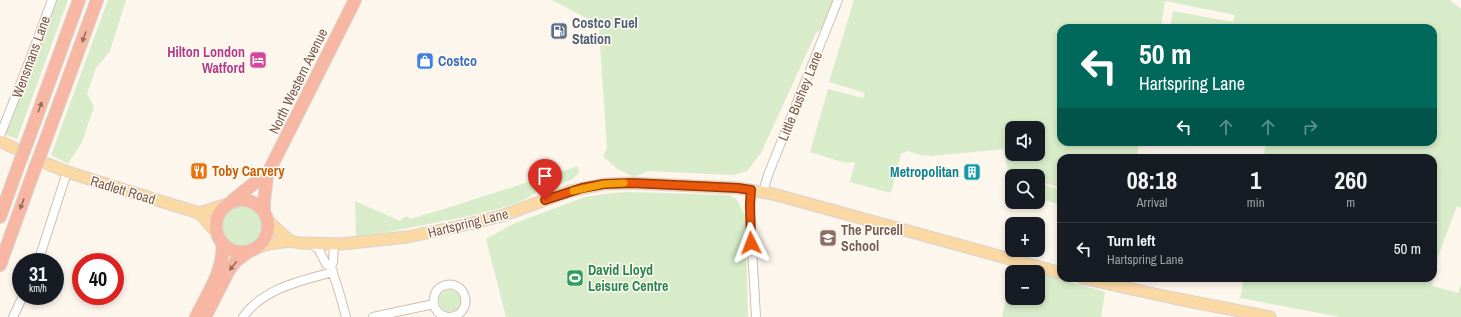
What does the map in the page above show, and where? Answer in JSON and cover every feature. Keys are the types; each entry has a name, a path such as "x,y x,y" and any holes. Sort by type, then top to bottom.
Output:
{"highway":[{"path":"0,218 79,0"},
{"path":"0,265 97,0"},
{"name":"North Western Avenue","path":"266,216 264,202 267,176 355,0"},
{"path":"196,317 215,277 221,260 223,250 217,222 218,216 222,209 229,203 258,180 267,176"},
{"path":"205,317 229,270 236,261 260,245 267,236 266,216 258,205 251,201 237,200 229,203"},
{"path":"220,238 227,247 234,250 252,250"}],"main road":[{"path":"0,141 14,148"},
{"name":"Radlett Road","path":"48,164 67,172 199,213"},
{"name":"Hartspring Lane","path":"252,250 268,244 290,240 311,243 350,244 407,237 501,216 570,192 604,184 647,184 738,188 763,192 823,206 972,250 1057,272"},
{"path":"220,238 199,213 229,203"},
{"path":"266,216 290,240"},
{"path":"1100,282 1270,317"}],"street":[{"name":"Wensmans Lane","path":"0,136 30,62 52,0"},
{"name":"Little Bushey Lane","path":"763,192 768,175 838,0"},
{"path":"41,253 67,172"},
{"path":"751,190 750,213 756,317"},
{"path":"311,243 319,250 326,264 332,270 346,317"},
{"path":"332,270 334,262 334,244"},
{"path":"243,317 263,297 282,287 332,270"},
{"path":"451,284 461,289 464,293 466,304 460,313 450,317 440,314 436,310 434,295 441,287 451,284"},
{"path":"373,317 434,304"},
{"path":"13,317 19,305"}],"green space":[{"path":"55,0 68,0 17,139 4,134 28,80"},
{"path":"108,0 126,0 110,51 96,68 87,93 94,107 82,142 68,164 51,155"},
{"path":"552,0 833,0 822,29 816,33 761,153 747,171 733,175 648,171 634,177 617,169 603,156 607,148 599,30 592,21"},
{"path":"854,0 1450,0 1461,9 1461,208 1457,206 1437,259 1437,154 1264,154 1266,146 1437,146 1437,24 1171,24 1173,11 1233,22 1235,15 1165,1 1162,24 1057,24 1057,146 1139,146 1137,154 1057,154 1057,187 1045,183 1045,169 1007,169 1006,161 1045,161 1045,121 1005,121 1005,155 1004,149 932,156 921,155 908,151 901,154 891,193 850,182 855,162 845,163 810,152 828,89 863,98 865,93 829,82"},
{"path":"578,166 579,171 567,182 537,192 510,205 478,214 434,223 356,236 355,201 400,221 406,216 410,219"},
{"path":"1045,185 1057,189 1057,204 1045,200"},
{"path":"630,192 729,195 737,200 745,215 748,317 506,317 486,239 515,223 585,197"},
{"path":"246,206 253,209 259,215 262,226 261,234 253,243 246,246 238,246 231,243 223,234 222,222 225,215 234,207"},
{"path":"1045,275 1057,278 1057,282 1070,282 1105,292 1101,317 1002,317 1005,303 1005,305 1045,305"},
{"path":"1243,282 1433,282 1432,286 1458,293 1461,284 1461,317 1340,317 1240,298"},
{"path":"450,290 458,293 461,301 458,309 450,312 442,309 439,301 442,293"}],"slow traffic":[{"path":"573,191 604,184 624,183"}],"place":[{"name":"Costco Fuel Station","path":"559,31"},
{"name":"Hilton London Watford","path":"258,60"},
{"name":"Costco","path":"425,61"},
{"name":"Toby Carvery","path":"199,171"},
{"name":"Metropolitan","path":"972,172"},
{"name":"The Purcell School","path":"828,238"},
{"name":"David Lloyd Leisure Centre","path":"575,278"}],"route":[{"path":"545,200 582,188 604,184 632,183 738,188 751,190 751,243"}]}
